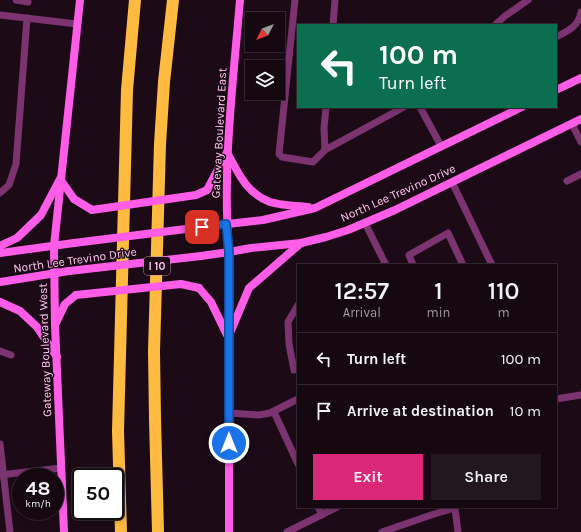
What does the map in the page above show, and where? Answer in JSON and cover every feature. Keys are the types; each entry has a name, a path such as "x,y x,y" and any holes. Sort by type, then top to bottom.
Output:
{"highway":[{"path":"121,532 118,431 120,352 127,90 135,0"},
{"name":"I 10","path":"158,532 155,420 155,319 160,144 164,82 173,0"}],"main road":[{"name":"Gateway Boulevard West","path":"61,468 55,325 54,246 80,0"},
{"name":"Gateway Boulevard East","path":"231,532 229,252 226,224 228,152 240,0"},
{"path":"557,90 581,78"},
{"name":"North Lee Trevino Drive","path":"0,253 263,220 315,208 520,108"},
{"name":"North Lee Trevino Drive","path":"0,282 69,271 301,243 334,234 348,230 396,210 581,119"},
{"path":"0,246 17,238 41,215 60,179 74,199 92,210 196,195 207,190 228,152"},
{"path":"228,152 239,176 250,190 258,196 272,203 315,208"},
{"path":"229,337 249,288 301,243"},
{"path":"55,325 64,304 76,295 180,284 199,288 210,302 229,337"},
{"path":"0,302 20,311 37,327 57,357"},
{"name":"Gateway Boulevard West","path":"63,520 64,532"}],"lane":[{"path":"16,0 28,2"},
{"path":"295,0 279,154 282,157 313,162 325,150 402,108"},
{"path":"333,24 335,0"},
{"path":"496,24 528,0"},
{"path":"557,36 571,29 580,18 581,12"},
{"path":"0,15 77,24"},
{"path":"0,193 9,185 16,164 28,18"},
{"path":"325,150 324,128 326,108"},
{"path":"421,108 441,146"},
{"path":"572,124 581,142"},
{"path":"567,181 581,174"},
{"path":"452,182 492,264"},
{"path":"365,223 385,264"},
{"path":"413,264 409,255 448,233 463,264"},
{"path":"297,307 288,322 289,344 294,370 297,368"},
{"path":"0,351 10,355"},
{"path":"557,399 581,395"},
{"path":"229,413 259,415 270,414 297,400"},
{"path":"274,412 297,462"},
{"path":"0,444 2,474 10,532"},
{"path":"2,474 12,473"},
{"path":"318,508 322,515"},
{"path":"287,532 335,508"},
{"path":"382,532 455,508 458,532"}],"route":[{"path":"202,227 226,224 229,252 229,443"}]}
